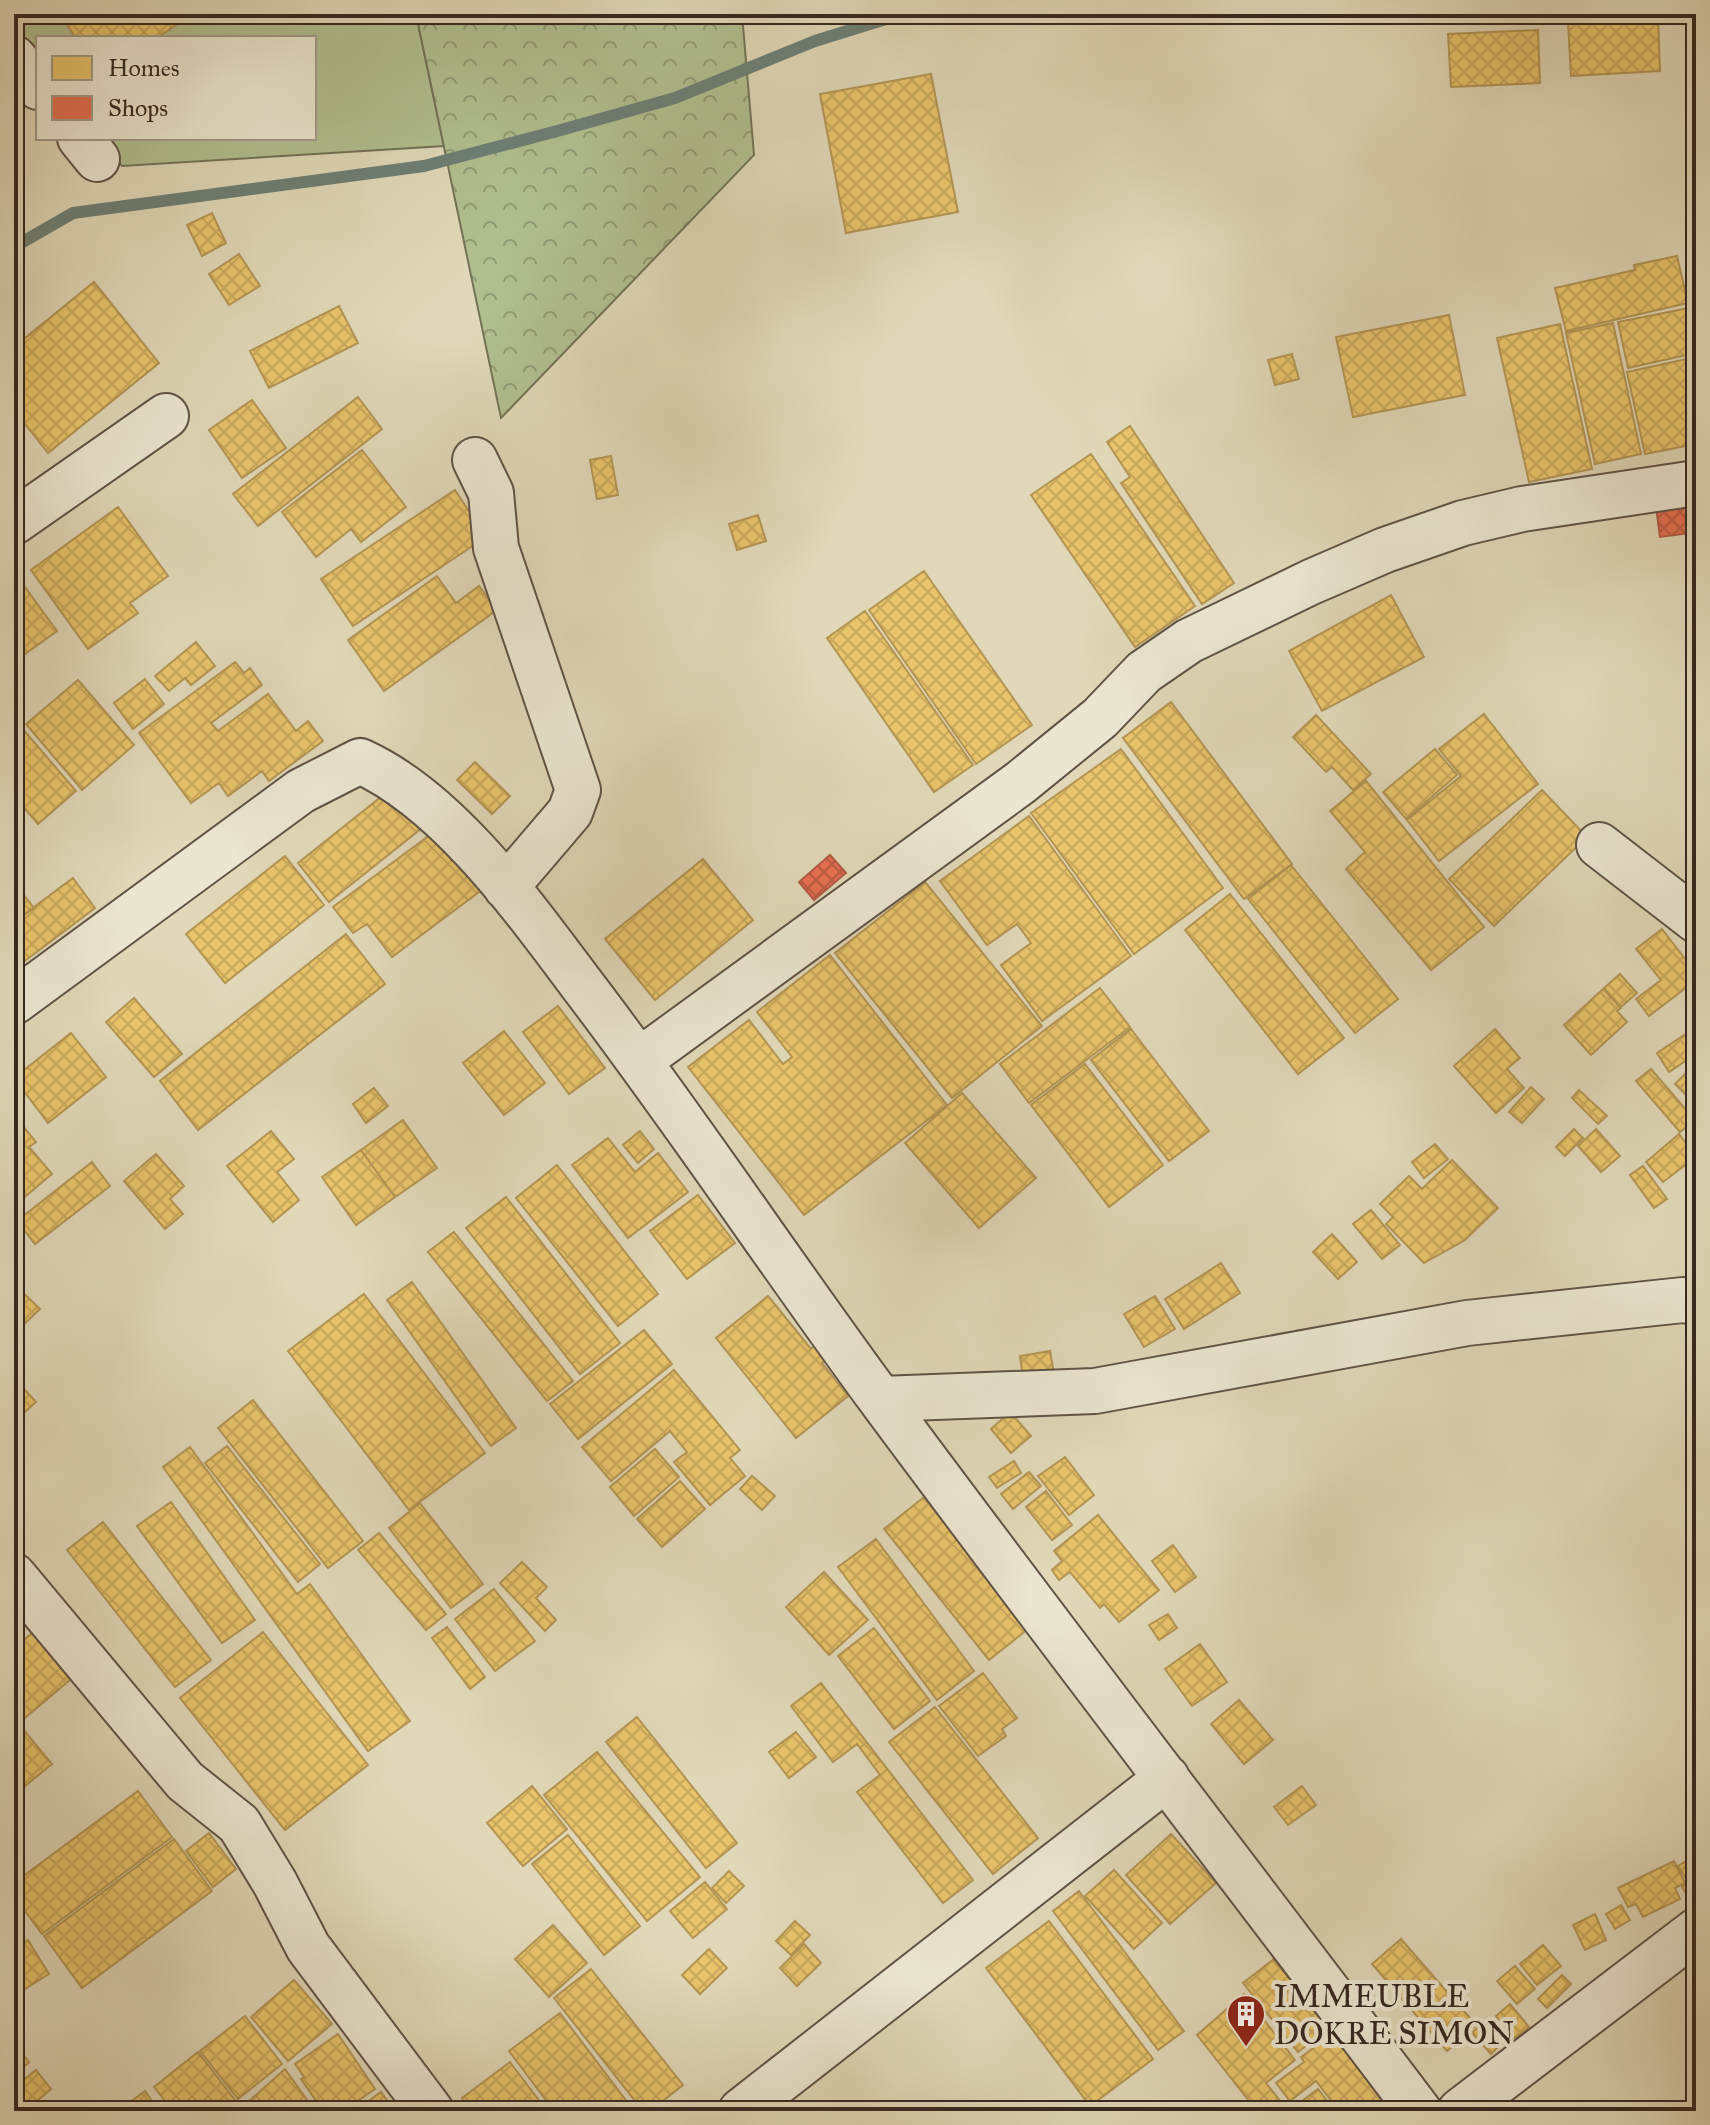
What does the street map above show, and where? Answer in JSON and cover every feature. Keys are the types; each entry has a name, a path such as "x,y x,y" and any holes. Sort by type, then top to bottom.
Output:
{"street":[{"path":"14,58 36,85"},
{"path":"14,522 166,416"},
{"path":"475,460 491,493 496,548 578,790 570,812 506,887"},
{"path":"640,1060 1020,783 1100,718 1144,672 1189,641 1370,557 1463,523 1522,509 1696,483"},
{"path":"14,1002 301,791 360,761 386,772 471,846 640,1060 881,1399 1419,2111"},
{"path":"1599,845 1696,920"},
{"path":"881,1399 1095,1391 1467,1323 1562,1310 1696,1302"},
{"path":"14,1576 185,1781 239,1824 275,1883 308,1947 431,2111"},
{"path":"741,2111 1167,1778"},
{"path":"1460,2111 1696,1931"}],"green space":[{"path":"14,14 416,14 444,146 122,166 100,140 316,140 316,36 36,36 36,64 14,37"},
{"path":"416,14 742,14 754,155 501,418"}],"building: Homes":[{"path":"71,14 169,14 176,25 160,36 75,36 63,19"},
{"path":"1658,18 1660,71 1571,76 1568,23"},
{"path":"1538,30 1540,83 1451,87 1448,34"},
{"path":"931,74 958,212 846,233 820,94"},
{"path":"212,213 226,243 202,256 187,225"},
{"path":"239,254 260,286 229,305 209,274"},
{"path":"1677,256 1688,303 1566,331 1555,288 1635,270 1634,265"},
{"path":"94,282 159,363 48,453 14,410 14,347"},
{"path":"339,306 358,343 269,388 250,351"},
{"path":"1689,308 1696,353 1628,368 1618,322"},
{"path":"1449,315 1465,395 1353,417 1336,337"},
{"path":"1613,323 1641,454 1595,464 1566,333"},
{"path":"1560,324 1592,469 1529,482 1497,338"},
{"path":"1292,354 1299,379 1275,385 1268,360"},
{"path":"1696,357 1696,444 1645,454 1627,372"},
{"path":"358,397 382,429 258,526 233,494"},
{"path":"252,400 286,448 242,478 209,430"},
{"path":"1130,426 1234,583 1202,604 1121,483 1130,477 1107,442"},
{"path":"362,450 406,507 361,542 351,529 316,557 282,512"},
{"path":"1091,454 1195,606 1135,647 1031,495"},
{"path":"611,456 618,495 597,499 590,460"},
{"path":"455,490 486,537 353,626 321,579"},
{"path":"118,507 168,576 130,603 138,613 88,649 31,570"},
{"path":"758,515 766,541 737,550 729,524"},
{"path":"924,571 1032,725 976,764 869,610"},
{"path":"14,572 57,631 14,662"},
{"path":"437,576 456,603 479,586 497,610 384,691 348,640"},
{"path":"1391,595 1424,657 1322,711 1289,651"},
{"path":"865,611 973,765 934,792 827,638"},
{"path":"196,642 215,666 191,685 185,678 169,691 155,676"},
{"path":"235,662 244,673 250,668 262,685 211,723 218,731 268,694 296,731 308,721 323,741 269,781 262,771 228,796 219,783 191,803 139,733"},
{"path":"145,679 164,704 133,729 114,703"},
{"path":"78,680 134,745 82,790 26,724"},
{"path":"1171,702 1292,864 1244,899 1123,738"},
{"path":"1484,714 1538,784 1439,861 1407,820 1461,776 1439,749"},
{"path":"1316,715 1371,774 1353,790 1332,767 1326,772 1293,737"},
{"path":"21,727 76,791 38,824 14,796 14,733"},
{"path":"1121,749 1223,888 1134,954 1031,813"},
{"path":"1435,749 1457,775 1406,819 1383,792"},
{"path":"475,762 510,796 492,814 457,780"},
{"path":"1366,781 1484,927 1431,970 1346,869 1365,852 1330,811"},
{"path":"391,789 422,828 329,902 298,863"},
{"path":"1542,790 1587,837 1494,926 1449,879"},
{"path":"1029,816 1131,956 1042,1021 1001,965 1031,943 1017,924 987,945 940,881"},
{"path":"438,829 483,889 392,957 367,924 353,933 333,907"},
{"path":"285,856 324,905 225,983 186,934"},
{"path":"703,859 753,920 655,1000 605,939"},
{"path":"1291,865 1398,999 1355,1033 1248,899"},
{"path":"73,878 95,908 14,969 14,922"},
{"path":"925,882 1042,1026 952,1098 835,953"},
{"path":"20,890 34,908 14,922 14,895"},
{"path":"1230,894 1344,1038 1298,1074 1185,930"},
{"path":"1662,929 1696,973 1696,980 1649,1016 1636,999 1661,980 1636,949"},
{"path":"346,934 385,984 198,1130 160,1081"},
{"path":"830,955 947,1105 804,1215 688,1067 749,1020 783,1064 792,1057 757,1012"},
{"path":"1620,974 1637,993 1621,1007 1604,988"},
{"path":"1100,988 1130,1027 1029,1103 1000,1064"},
{"path":"1603,989 1621,1008 1617,1011 1627,1022 1591,1055 1564,1025"},
{"path":"134,998 182,1054 154,1077 106,1022"},
{"path":"558,1006 605,1068 569,1094 523,1032"},
{"path":"1696,1027 1696,1054 1669,1072 1657,1053"},
{"path":"1131,1029 1209,1131 1169,1161 1091,1060"},
{"path":"1495,1029 1520,1058 1507,1069 1524,1088 1496,1113 1454,1066"},
{"path":"504,1031 545,1083 504,1115 463,1063"},
{"path":"71,1033 106,1077 48,1123 14,1078"},
{"path":"1696,1063 1696,1105 1675,1084"},
{"path":"1085,1064 1163,1165 1109,1207 1031,1105"},
{"path":"1651,1069 1695,1120 1680,1132 1636,1081"},
{"path":"1531,1087 1544,1099 1522,1123 1509,1112"},
{"path":"374,1088 388,1106 366,1123 353,1104"},
{"path":"1579,1090 1607,1116 1598,1124 1572,1098"},
{"path":"962,1093 1036,1178 979,1228 905,1143"},
{"path":"14,1115 36,1142 29,1147 52,1174 14,1206"},
{"path":"403,1120 437,1168 395,1197 361,1150"},
{"path":"1574,1129 1583,1138 1565,1156 1556,1147"},
{"path":"1596,1129 1620,1156 1601,1172 1578,1146"},
{"path":"271,1131 294,1159 277,1172 299,1200 273,1222 227,1166"},
{"path":"640,1131 654,1149 638,1163 623,1145"},
{"path":"1679,1134 1696,1157 1663,1182 1646,1162"},
{"path":"608,1138 635,1172 658,1153 688,1192 628,1238 572,1165"},
{"path":"1435,1144 1448,1159 1424,1178 1412,1162"},
{"path":"361,1150 395,1197 356,1225 322,1177"},
{"path":"156,1154 184,1186 170,1199 183,1214 165,1229 124,1181"},
{"path":"1452,1160 1498,1208 1465,1240 1424,1263 1386,1224 1393,1217 1380,1204 1409,1176 1422,1189"},
{"path":"92,1162 110,1186 35,1244 17,1221"},
{"path":"557,1165 658,1294 618,1326 516,1198"},
{"path":"1643,1166 1667,1199 1654,1208 1630,1175"},
{"path":"698,1195 735,1243 687,1279 650,1231"},
{"path":"506,1197 620,1343 580,1374 466,1228"},
{"path":"1371,1210 1400,1245 1382,1259 1353,1224"},
{"path":"454,1232 573,1381 547,1401 428,1252"},
{"path":"1332,1234 1357,1262 1338,1279 1313,1252"},
{"path":"1221,1263 1240,1293 1184,1329 1165,1299"},
{"path":"412,1282 516,1428 491,1446 387,1300"},
{"path":"17,1287 40,1309 18,1330 14,1326 14,1290"},
{"path":"364,1294 485,1453 409,1510 288,1351"},
{"path":"768,1296 811,1349 826,1336 837,1350 822,1363 848,1396 796,1438 716,1338"},
{"path":"1155,1296 1175,1329 1144,1347 1124,1314"},
{"path":"644,1330 672,1364 578,1439 550,1404"},
{"path":"1050,1351 1054,1374 1023,1378 1020,1356"},
{"path":"674,1370 740,1450 730,1458 745,1476 710,1505 674,1462 687,1452 670,1431 611,1481 582,1447"},
{"path":"14,1378 36,1402 14,1422"},
{"path":"253,1400 363,1541 328,1568 218,1428"},
{"path":"1010,1412 1031,1436 1011,1453 991,1429"},
{"path":"227,1446 320,1564 298,1582 205,1463"},
{"path":"190,1447 297,1594 310,1584 410,1721 368,1751 163,1467"},
{"path":"655,1449 679,1477 634,1516 610,1487"},
{"path":"1065,1457 1094,1495 1069,1515 1038,1476"},
{"path":"1014,1461 1021,1473 997,1488 989,1477"},
{"path":"1029,1472 1041,1486 1013,1509 1001,1494"},
{"path":"752,1476 775,1496 762,1510 740,1489"},
{"path":"680,1481 705,1509 662,1547 637,1519"},
{"path":"1046,1491 1072,1525 1052,1540 1026,1507"},
{"path":"928,1494 1033,1625 989,1660 884,1529"},
{"path":"171,1502 255,1620 222,1643 137,1526"},
{"path":"420,1503 483,1584 451,1608 389,1528"},
{"path":"1098,1515 1159,1590 1119,1622 1104,1604 1100,1608 1070,1572 1059,1580 1052,1570 1062,1561 1054,1551"},
{"path":"103,1522 211,1660 175,1687 67,1550"},
{"path":"379,1533 446,1614 426,1630 358,1550"},
{"path":"876,1539 974,1671 937,1700 838,1567"},
{"path":"1173,1545 1196,1577 1175,1592 1152,1561"},
{"path":"522,1562 547,1587 536,1598 556,1620 545,1631 500,1583"},
{"path":"824,1572 868,1620 829,1655 786,1607"},
{"path":"494,1589 535,1641 495,1671 455,1619"},
{"path":"1168,1614 1177,1628 1159,1640 1149,1625"},
{"path":"447,1627 485,1677 470,1689 432,1638"},
{"path":"874,1628 930,1701 894,1729 838,1656"},
{"path":"37,1629 76,1675 14,1727 14,1648"},
{"path":"263,1632 368,1765 285,1830 180,1698"},
{"path":"1200,1644 1227,1682 1192,1706 1165,1669"},
{"path":"983,1673 1017,1718 1002,1729 1006,1736 978,1756 939,1706"},
{"path":"821,1683 973,1880 943,1903 857,1792 880,1775 857,1744 833,1762 791,1706"},
{"path":"1239,1700 1273,1740 1244,1764 1211,1724"},
{"path":"935,1707 1038,1838 993,1874 889,1742"},
{"path":"637,1717 737,1843 706,1868 606,1742"},
{"path":"18,1723 52,1764 19,1791 14,1785 14,1727"},
{"path":"796,1732 816,1757 789,1778 769,1752"},
{"path":"597,1752 700,1877 647,1921 544,1795"},
{"path":"532,1786 567,1829 523,1866 487,1823"},
{"path":"1302,1786 1316,1805 1288,1825 1274,1807"},
{"path":"138,1791 172,1837 42,1934 14,1896 14,1883"},
{"path":"209,1833 236,1869 213,1887 186,1851"},
{"path":"1171,1834 1216,1883 1170,1924 1126,1875"},
{"path":"568,1835 640,1926 604,1955 532,1864"},
{"path":"174,1839 212,1891 82,1988 44,1936"},
{"path":"1696,1855 1696,1889 1687,1895 1682,1887 1688,1882 1678,1866"},
{"path":"1674,1861 1685,1883 1675,1888 1680,1899 1643,1917 1636,1904 1628,1907 1618,1888"},
{"path":"1114,1870 1162,1923 1134,1949 1085,1896"},
{"path":"729,1871 744,1886 726,1903 712,1888"},
{"path":"705,1882 727,1909 693,1938 670,1911"},
{"path":"1079,1891 1184,2031 1158,2050 1053,1911"},
{"path":"1621,1905 1630,1920 1615,1929 1606,1914"},
{"path":"1595,1914 1606,1940 1585,1950 1573,1925"},
{"path":"795,1921 810,1935 791,1955 776,1941"},
{"path":"1049,1921 1153,2059 1090,2106 986,1968"},
{"path":"553,1925 587,1963 549,1997 515,1959"},
{"path":"1401,1939 1476,2025 1447,2051 1372,1964"},
{"path":"28,1940 49,1974 17,1994 14,1949"},
{"path":"804,1944 821,1963 797,1986 780,1968"},
{"path":"1543,1945 1561,1966 1537,1985 1520,1964"},
{"path":"709,1949 727,1968 700,1994 682,1975"},
{"path":"1274,1959 1316,2011 1322,2006 1335,2023 1298,2052 1243,1983"},
{"path":"1515,1966 1535,1989 1517,2004 1497,1981"},
{"path":"591,1969 683,2085 650,2111 643,2111 554,1998"},
{"path":"1562,1975 1571,1984 1547,2008 1538,1999"},
{"path":"294,1980 332,2024 288,2061 251,2017"},
{"name":"IMMEUBLE DOKRE SIMON","path":"1244,1994 1295,2060 1266,2083 1288,2111 1257,2111 1197,2035"},
{"path":"1510,2004 1529,2027 1515,2039 1496,2016"},
{"path":"560,2013 634,2111 554,2111 509,2051"},
{"path":"245,2016 282,2064 238,2099 200,2051"},
{"path":"1487,2018 1506,2039 1491,2054 1472,2033"},
{"path":"1345,2025 1397,2095 1376,2111 1339,2111 1316,2081 1290,2101 1276,2083 1304,2062 1301,2057"},
{"path":"338,2034 375,2089 343,2111 323,2111 301,2079 304,2077 295,2064"},
{"path":"14,2045 29,2062 14,2075"},
{"path":"198,2052 235,2100 220,2111 173,2111 154,2087"},
{"path":"510,2062 547,2111 471,2111 462,2098"},
{"path":"285,2069 315,2111 252,2111 247,2103"},
{"path":"36,2070 51,2089 25,2111 14,2111 14,2088"},
{"name":"IMMEUBLE DOKRE SIMON","path":"1318,2089 1335,2111 1289,2111"},
{"path":"145,2091 159,2111 128,2111 125,2106"},
{"path":"381,2092 395,2111 355,2111"}],"building: Shops":[{"path":"1685,495 1691,533 1660,537 1655,499"},
{"path":"830,855 846,873 814,900 799,882"}],"waterway":[{"path":"14,247 73,213 424,166 675,98 815,41 902,14"}],"place":[{"name":"IMMEUBLE DOKRE SIMON","path":"1246,2048"}]}
